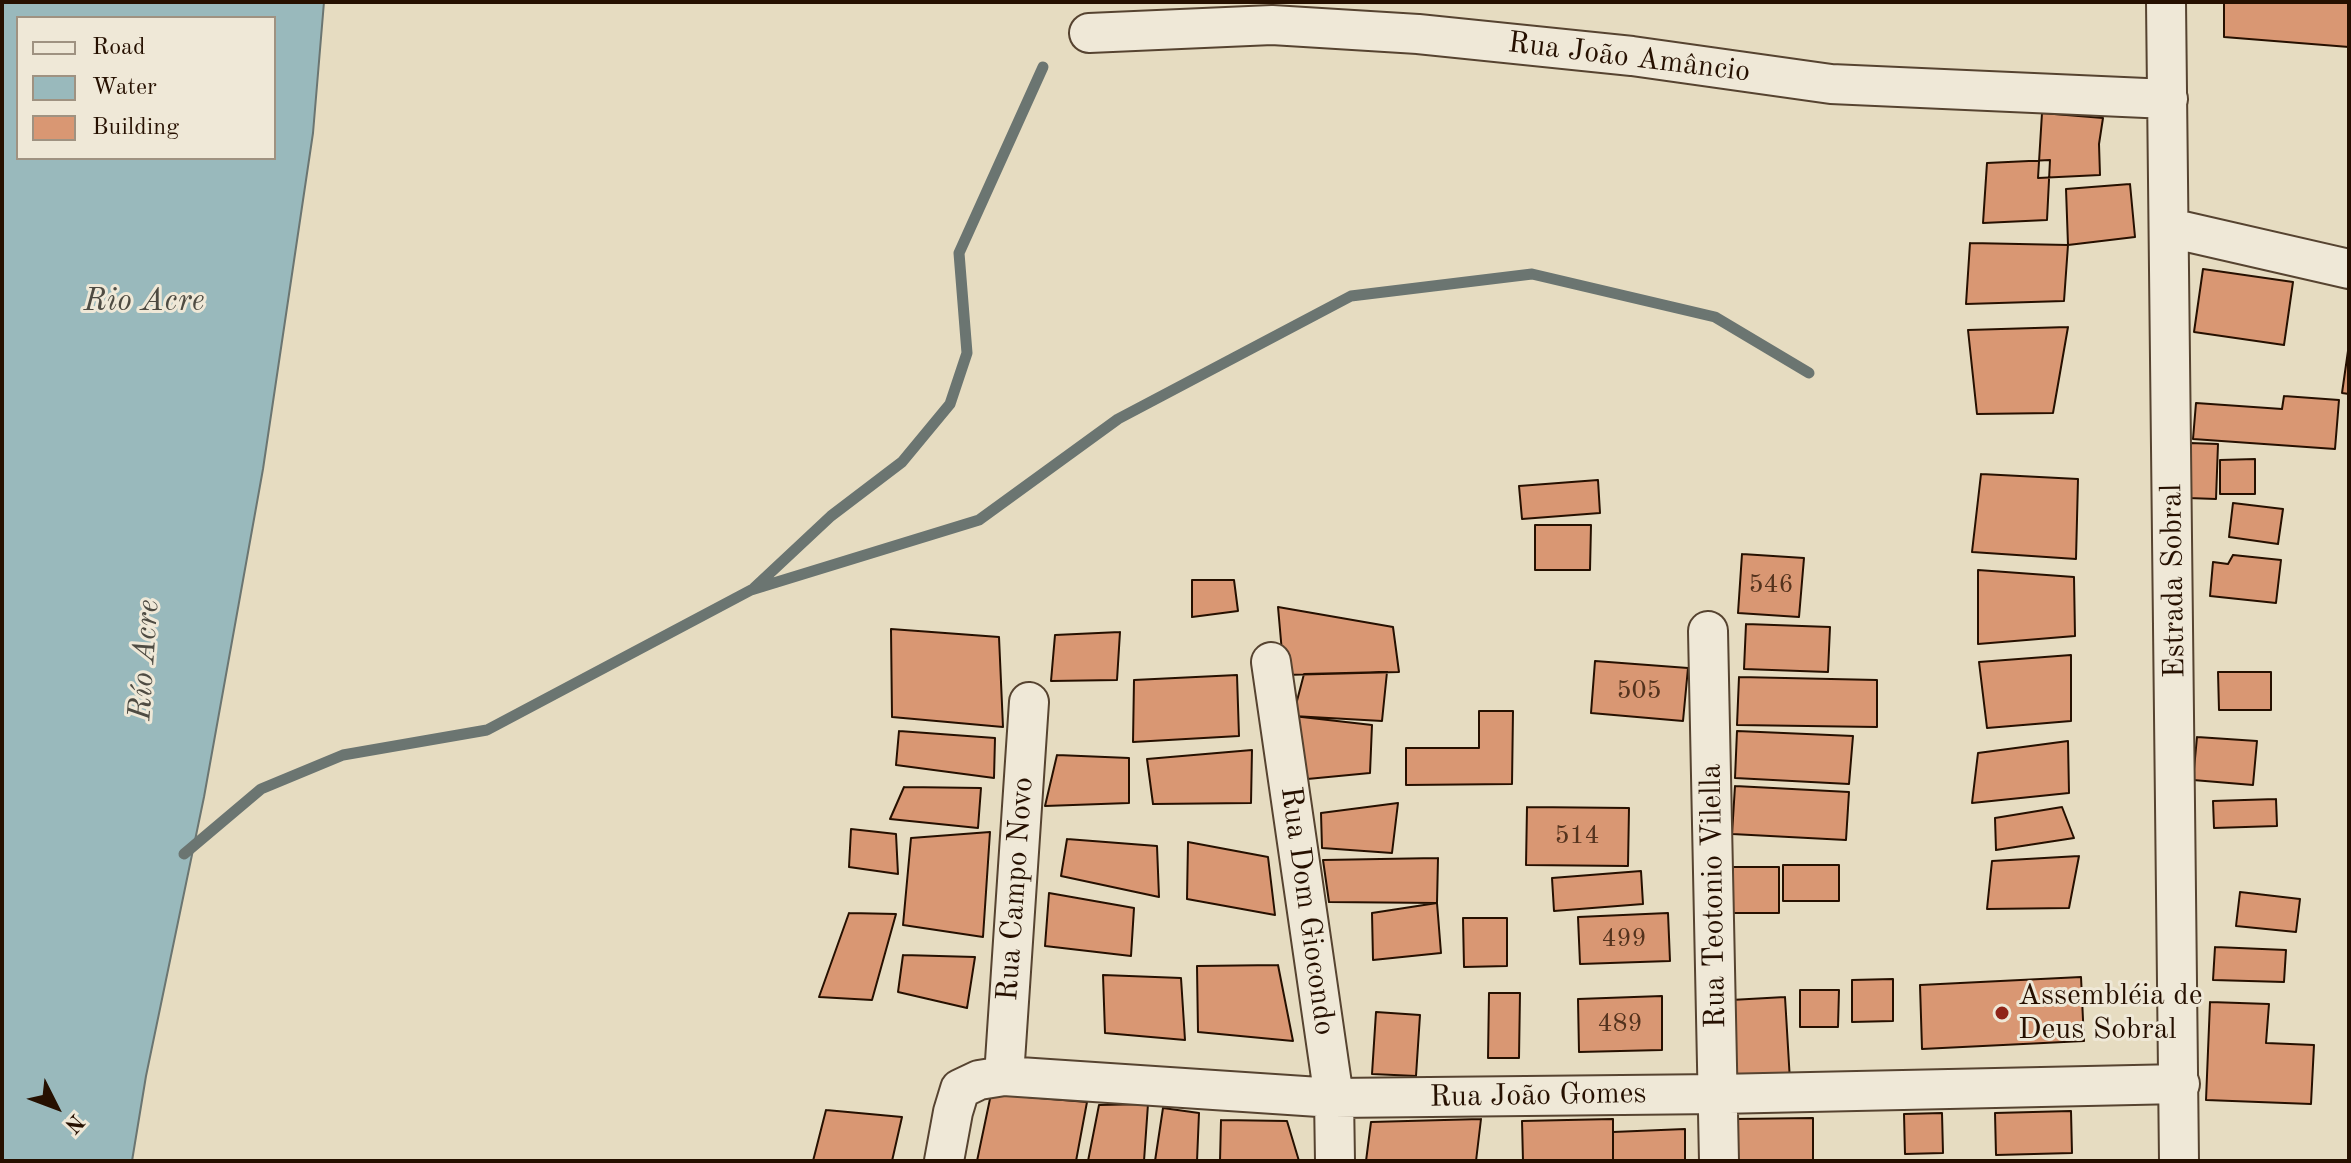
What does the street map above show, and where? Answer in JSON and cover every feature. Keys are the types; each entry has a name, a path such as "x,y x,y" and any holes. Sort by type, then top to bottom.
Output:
{"street":[{"name":"Estrada Sobral","path":"2166,2 2179,1161"},
{"name":"Rua João Amâncio","path":"1089,33 1272,25 1374,31 1632,56 1831,84 2168,99"},
{"path":"2170,228 2349,269"},
{"name":"Rua Teotonio Vilella","path":"1708,631 1719,1161"},
{"name":"Rua Dom Giocondo","path":"1271,662 1334,1098 1335,1161"},
{"name":"Rua Campo Novo","path":"1004,1076 1029,702"},
{"name":"Rua João Gomes","path":"945,1155 960,1089 979,1080 1004,1076 1334,1098 2180,1084"}],"water":[{"name":"Rio Acre","path":"2,2 324,2 313,133 263,469 204,797 146,1076 132,1161 2,1161"}],"building":[{"path":"2224,2 2349,2 2349,47 2224,37"},
{"path":"2042,113 2103,118 2099,144 2100,175 2038,178"},
{"path":"2050,160 2047,220 1983,223 1987,163"},
{"path":"2130,184 2135,237 2068,245 2066,189"},
{"path":"1970,243 2068,245 2064,301 1966,304"},
{"path":"2203,269 2293,282 2284,345 2194,332"},
{"path":"2068,327 2053,413 1977,414 1968,330"},
{"path":"2349,344 2349,394 2342,393"},
{"path":"2284,396 2339,400 2335,449 2193,439 2196,403 2282,409"},
{"path":"2190,443 2218,444 2216,499 2188,498"},
{"path":"2255,459 2255,494 2220,494 2220,460"},
{"path":"1981,474 2078,479 2076,559 1972,552"},
{"path":"1598,480 1600,513 1522,519 1519,486"},
{"path":"2233,503 2283,509 2278,544 2229,537"},
{"path":"1535,525 1591,525 1590,570 1535,570"},
{"path":"1742,554 1804,558 1799,617 1738,613"},
{"path":"2233,555 2281,560 2276,603 2210,596 2213,562 2228,564"},
{"path":"1978,570 2074,577 2075,636 1978,644"},
{"path":"1192,580 1234,580 1238,611 1192,617"},
{"path":"1278,607 1393,627 1399,672 1284,675"},
{"path":"1746,624 1830,627 1828,672 1744,669"},
{"path":"891,629 999,637 1003,727 892,717"},
{"path":"1120,632 1117,680 1051,681 1055,635"},
{"path":"2071,655 2071,721 1987,728 1979,662"},
{"path":"1595,661 1688,668 1683,721 1591,713"},
{"path":"1387,672 1382,721 1293,716 1304,674"},
{"path":"2218,672 2271,672 2271,710 2219,710"},
{"path":"1237,675 1239,736 1133,742 1134,680"},
{"path":"1739,677 1877,680 1877,727 1737,725"},
{"path":"1479,711 1513,711 1512,784 1406,785 1406,748 1479,748"},
{"path":"1293,716 1372,725 1370,773 1297,780"},
{"path":"899,731 995,738 994,778 896,765"},
{"path":"1737,731 1853,736 1849,784 1735,778"},
{"path":"2197,737 2257,741 2253,785 2193,780"},
{"path":"2068,741 2069,793 1972,803 1978,753"},
{"path":"1252,750 1251,803 1153,804 1147,759"},
{"path":"1057,755 1129,758 1129,803 1045,806"},
{"path":"1735,786 1849,792 1846,840 1732,834"},
{"path":"904,787 981,788 978,828 890,819"},
{"path":"2276,799 2277,826 2214,828 2213,801"},
{"path":"1398,803 1392,853 1322,848 1321,813"},
{"path":"1527,807 1629,808 1628,866 1526,865"},
{"path":"2062,807 2074,838 1996,850 1995,818"},
{"path":"851,829 896,834 898,874 849,867"},
{"path":"990,832 983,937 903,925 911,838"},
{"path":"1067,839 1157,846 1159,897 1061,876"},
{"path":"1188,842 1268,857 1275,915 1187,899"},
{"path":"2079,856 2069,908 1987,909 1992,861"},
{"path":"1438,858 1437,903 1329,902 1323,860"},
{"path":"1783,865 1839,865 1839,901 1783,901"},
{"path":"1733,867 1779,867 1779,913 1732,913"},
{"path":"1641,871 1643,904 1554,911 1552,878"},
{"path":"2240,892 2300,899 2296,932 2236,926"},
{"path":"1049,893 1134,908 1131,956 1045,946"},
{"path":"1437,903 1441,953 1373,960 1372,913"},
{"path":"849,913 896,914 872,1000 819,997"},
{"path":"1668,913 1670,961 1580,964 1578,917"},
{"path":"1463,918 1507,918 1507,966 1464,967"},
{"path":"2215,947 2286,950 2284,982 2213,980"},
{"path":"903,955 975,957 967,1008 898,992"},
{"path":"1278,965 1293,1041 1198,1032 1197,966"},
{"path":"1103,975 1181,978 1185,1040 1105,1033"},
{"name":"Assembléia de Deus Sobral","path":"2081,977 2084,1041 1922,1049 1920,985"},
{"path":"1893,979 1893,1021 1852,1022 1852,980"},
{"path":"1800,990 1839,990 1838,1027 1800,1027"},
{"path":"1489,993 1520,993 1519,1058 1488,1058"},
{"path":"1662,996 1662,1050 1579,1052 1578,999"},
{"path":"1785,997 1790,1081 1736,1084 1731,1000"},
{"path":"2210,1002 2269,1004 2266,1043 2314,1045 2311,1104 2206,1100"},
{"path":"1376,1012 1420,1015 1416,1076 1372,1074"},
{"path":"991,1094 1087,1102 1076,1161 977,1161"},
{"path":"1148,1104 1144,1161 1088,1161 1099,1105"},
{"path":"1163,1108 1199,1113 1197,1161 1155,1161"},
{"path":"826,1110 902,1117 892,1161 813,1161"},
{"path":"2071,1111 2072,1153 1996,1155 1995,1113"},
{"path":"1942,1113 1943,1153 1905,1154 1904,1114"},
{"path":"1813,1118 1813,1161 1735,1161 1735,1119"},
{"path":"1481,1119 1476,1161 1366,1161 1371,1122"},
{"path":"1613,1119 1613,1161 1523,1161 1522,1121"},
{"path":"1221,1120 1287,1121 1299,1161 1220,1161"},
{"path":"1685,1129 1685,1161 1613,1161 1613,1132"}],"waterway":[{"path":"754,588 831,516 902,462 950,404 967,353 959,253 1043,67"},
{"path":"184,854 261,789 343,755 487,730 751,590 979,520 1118,419 1351,296 1532,274 1715,317 1809,373"}],"place":[{"name":"Assembléia de Deus Sobral","path":"2002,1013"}],"water label":[{"name":"Río Acre","path":"145,660"}]}
